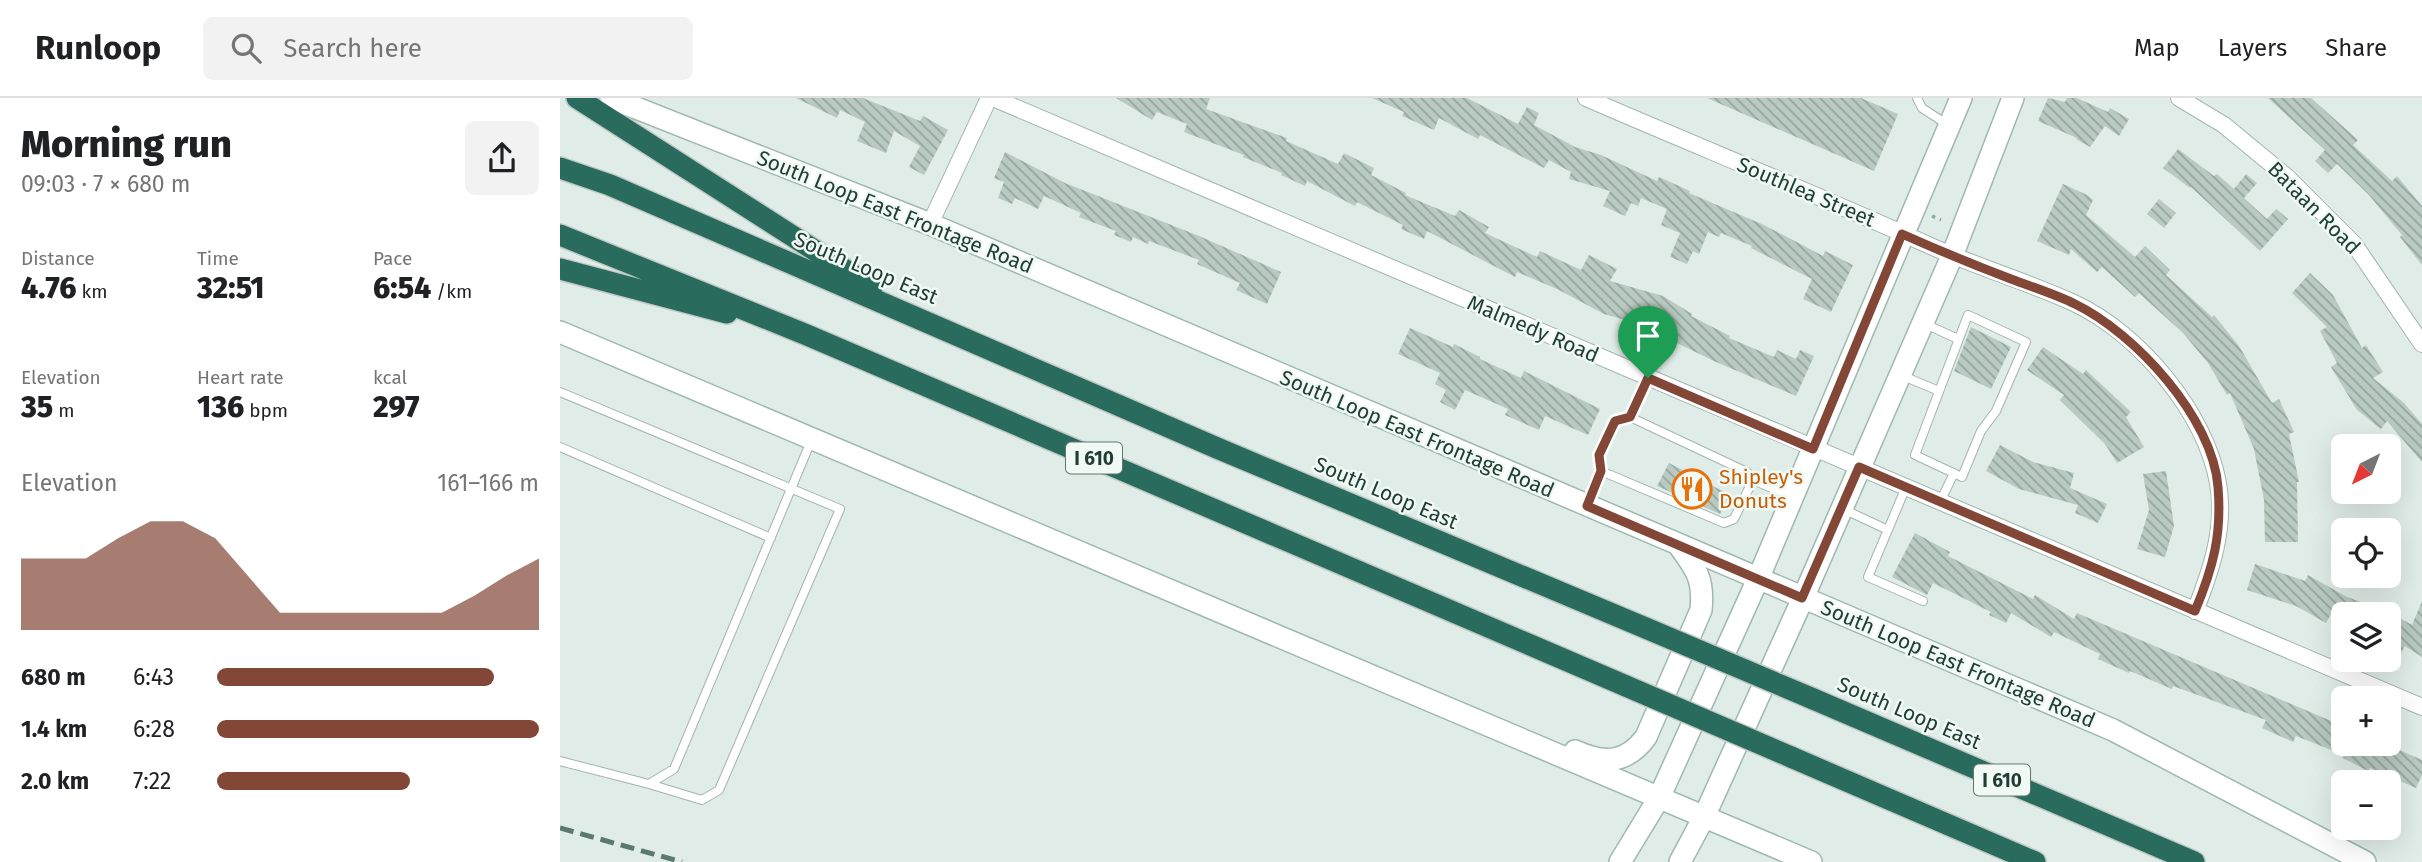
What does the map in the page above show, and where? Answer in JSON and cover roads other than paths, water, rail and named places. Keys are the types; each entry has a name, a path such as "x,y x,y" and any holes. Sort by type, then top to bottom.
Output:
{"highway":[{"path":"577,98 924,320"},
{"name":"South Loop East","path":"560,168 622,191 1217,448 2194,862"},
{"name":"I 610","path":"560,235 807,335 2035,862"},
{"path":"560,269 807,335"}],"main road":[{"name":"South Loop East Frontage Road","path":"611,98 930,224 2113,730 2365,862"},
{"path":"1620,862 1658,798 1758,579 1961,98"},
{"path":"1680,862 1704,817 1952,256 2013,98"},
{"path":"560,332 1811,862"},
{"path":"1406,691 1446,697 1589,757 1621,759 1637,750 1646,737 1701,610 1703,589 1696,569 1677,544"}],"street":[{"path":"930,224 991,98"},
{"name":"Malmedy Road","path":"991,98 2422,707"},
{"name":"Southlea Street","path":"1586,98 1952,256 2074,303 2112,324 2142,352 2170,385 2192,416 2208,447 2218,484 2219,526 2213,568 2195,611"},
{"name":"Bataan Road","path":"2179,98 2224,125 2287,177 2354,244 2422,344"}],"lane":[{"path":"1917,98 1922,108 1949,125"},
{"path":"1968,315 2026,342 1996,411 1980,431 1962,477 1915,455 1939,391 1968,315"},
{"path":"1922,323 1958,339"},
{"path":"1900,374 1939,391"},
{"path":"1630,417 1648,378"},
{"path":"560,392 840,509 719,790 702,800 560,761"},
{"path":"1587,506 1601,471 1599,455 1615,421 1630,417 1747,472 1754,480 1793,497"},
{"path":"649,784 674,769 812,439"},
{"path":"560,447 771,538"},
{"path":"1601,471 1724,523 1734,519 1754,480"},
{"path":"1940,502 1954,473"},
{"path":"1906,487 1868,576 1923,601"},
{"path":"1841,508 1888,530"}],"railway":[{"path":"560,828 682,862"}],"place":[{"name":"Shipley's Donuts","path":"1692,489"}]}
